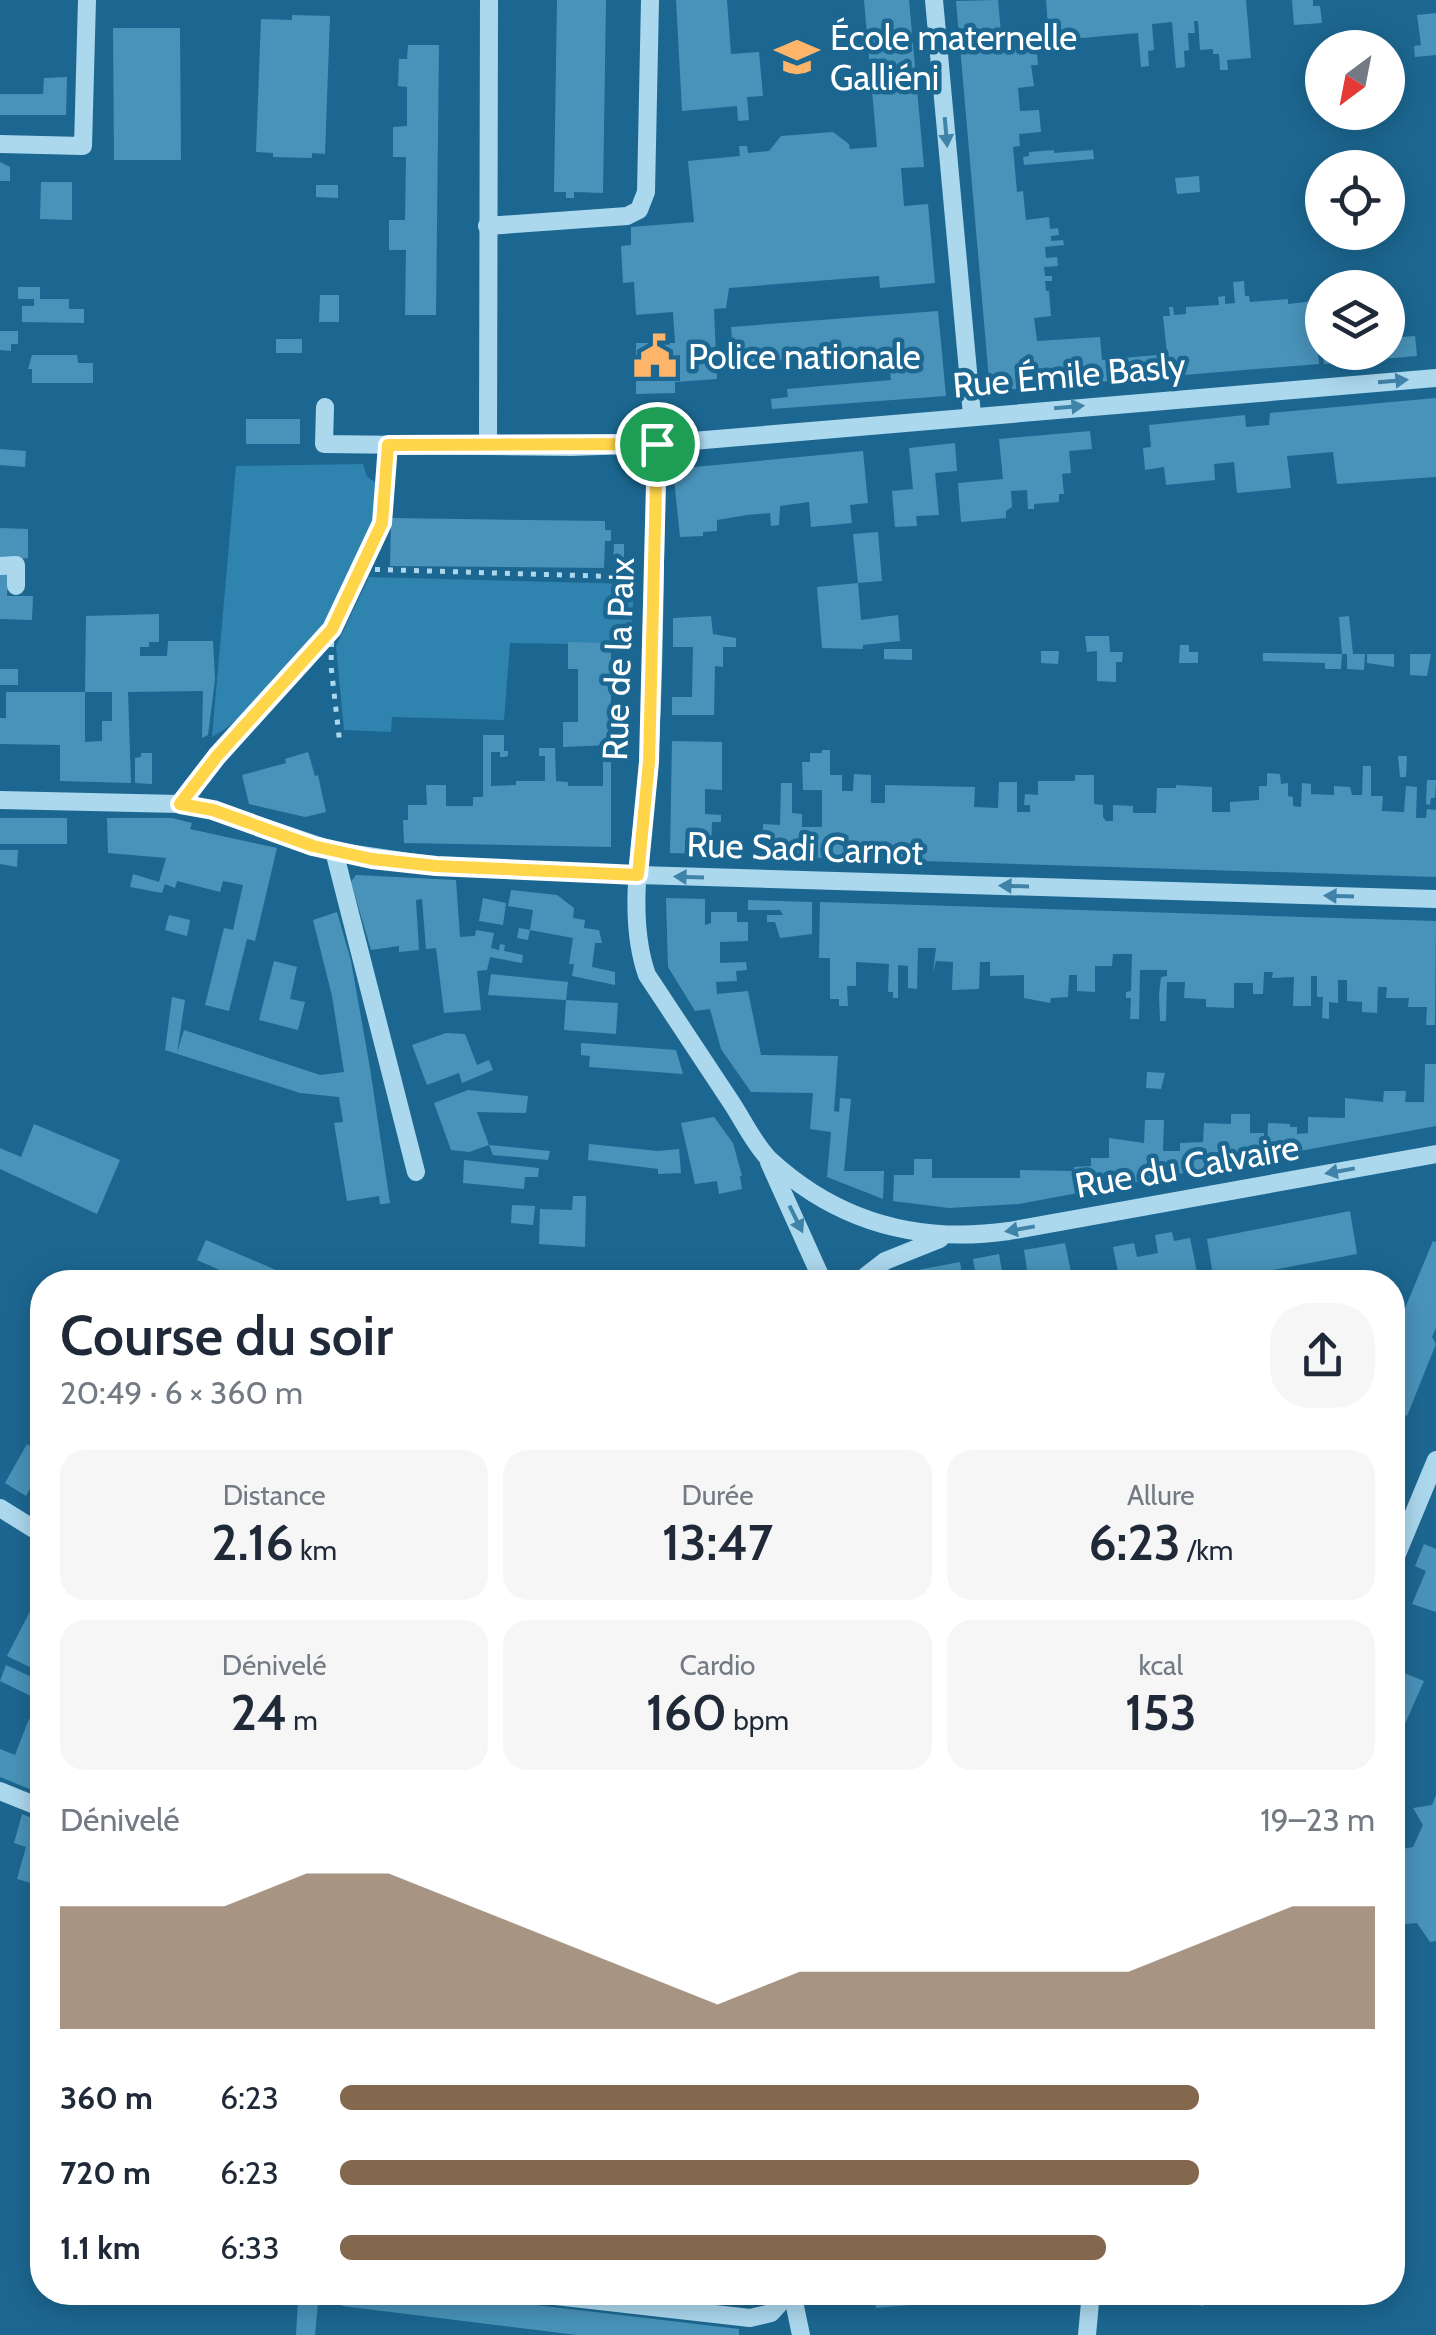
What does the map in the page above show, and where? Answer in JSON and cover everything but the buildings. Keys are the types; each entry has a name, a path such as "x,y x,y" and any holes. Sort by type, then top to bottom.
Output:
{"street":[{"path":"0,144 83,146 87,0"},
{"path":"488,446 489,0"},
{"path":"487,226 627,216 642,206 646,192 650,0"},
{"path":"934,0 972,415"},
{"name":"Rue Émile Basly","path":"325,407 324,444 657,444 1436,378"},
{"name":"Rue de la Paix","path":"638,875 649,762 657,444"},
{"path":"0,566 16,565 16,586"},
{"name":"Rue Sadi Carnot","path":"0,800 180,804 213,810 334,851 436,866 1436,899"},
{"path":"334,851 416,1172"},
{"name":"Rue du Calvaire","path":"638,875 639,947 646,974 766,1156 814,1194 851,1215 892,1228 950,1236 1009,1231 1436,1154"},
{"path":"766,1156 818,1270"},
{"name":"Rue du Calvaire","path":"873,1270 885,1261 950,1236"},
{"path":"1405,1535 1436,1460"},
{"path":"2,1510 30,1527"},
{"path":"0,1791 30,1803"},
{"path":"648,2305 750,2318 771,2313 779,2305"},
{"path":"794,2305 801,2335"},
{"path":"1087,2335 1090,2305"}],"path":[{"path":"180,804 228,743 332,629 382,523 388,445"},
{"path":"361,569 654,578"},
{"path":"332,629 330,666 340,744"}],"shaded area":[{"path":"363,464 367,477 378,484 378,511 347,584 316,634 278,682 235,722 212,737 236,466"},
{"path":"369,577 634,584 631,645 510,643 504,720 392,717 391,732 344,730 336,646"}],"place":[{"name":"École maternelle Galliéni","path":"797,57"},
{"name":"Police nationale","path":"655,356"}],"route":[{"path":"657,444 649,762 638,875 436,866 372,859 313,846 213,810 180,804 217,756 332,629 382,523 388,445 657,444"}]}
